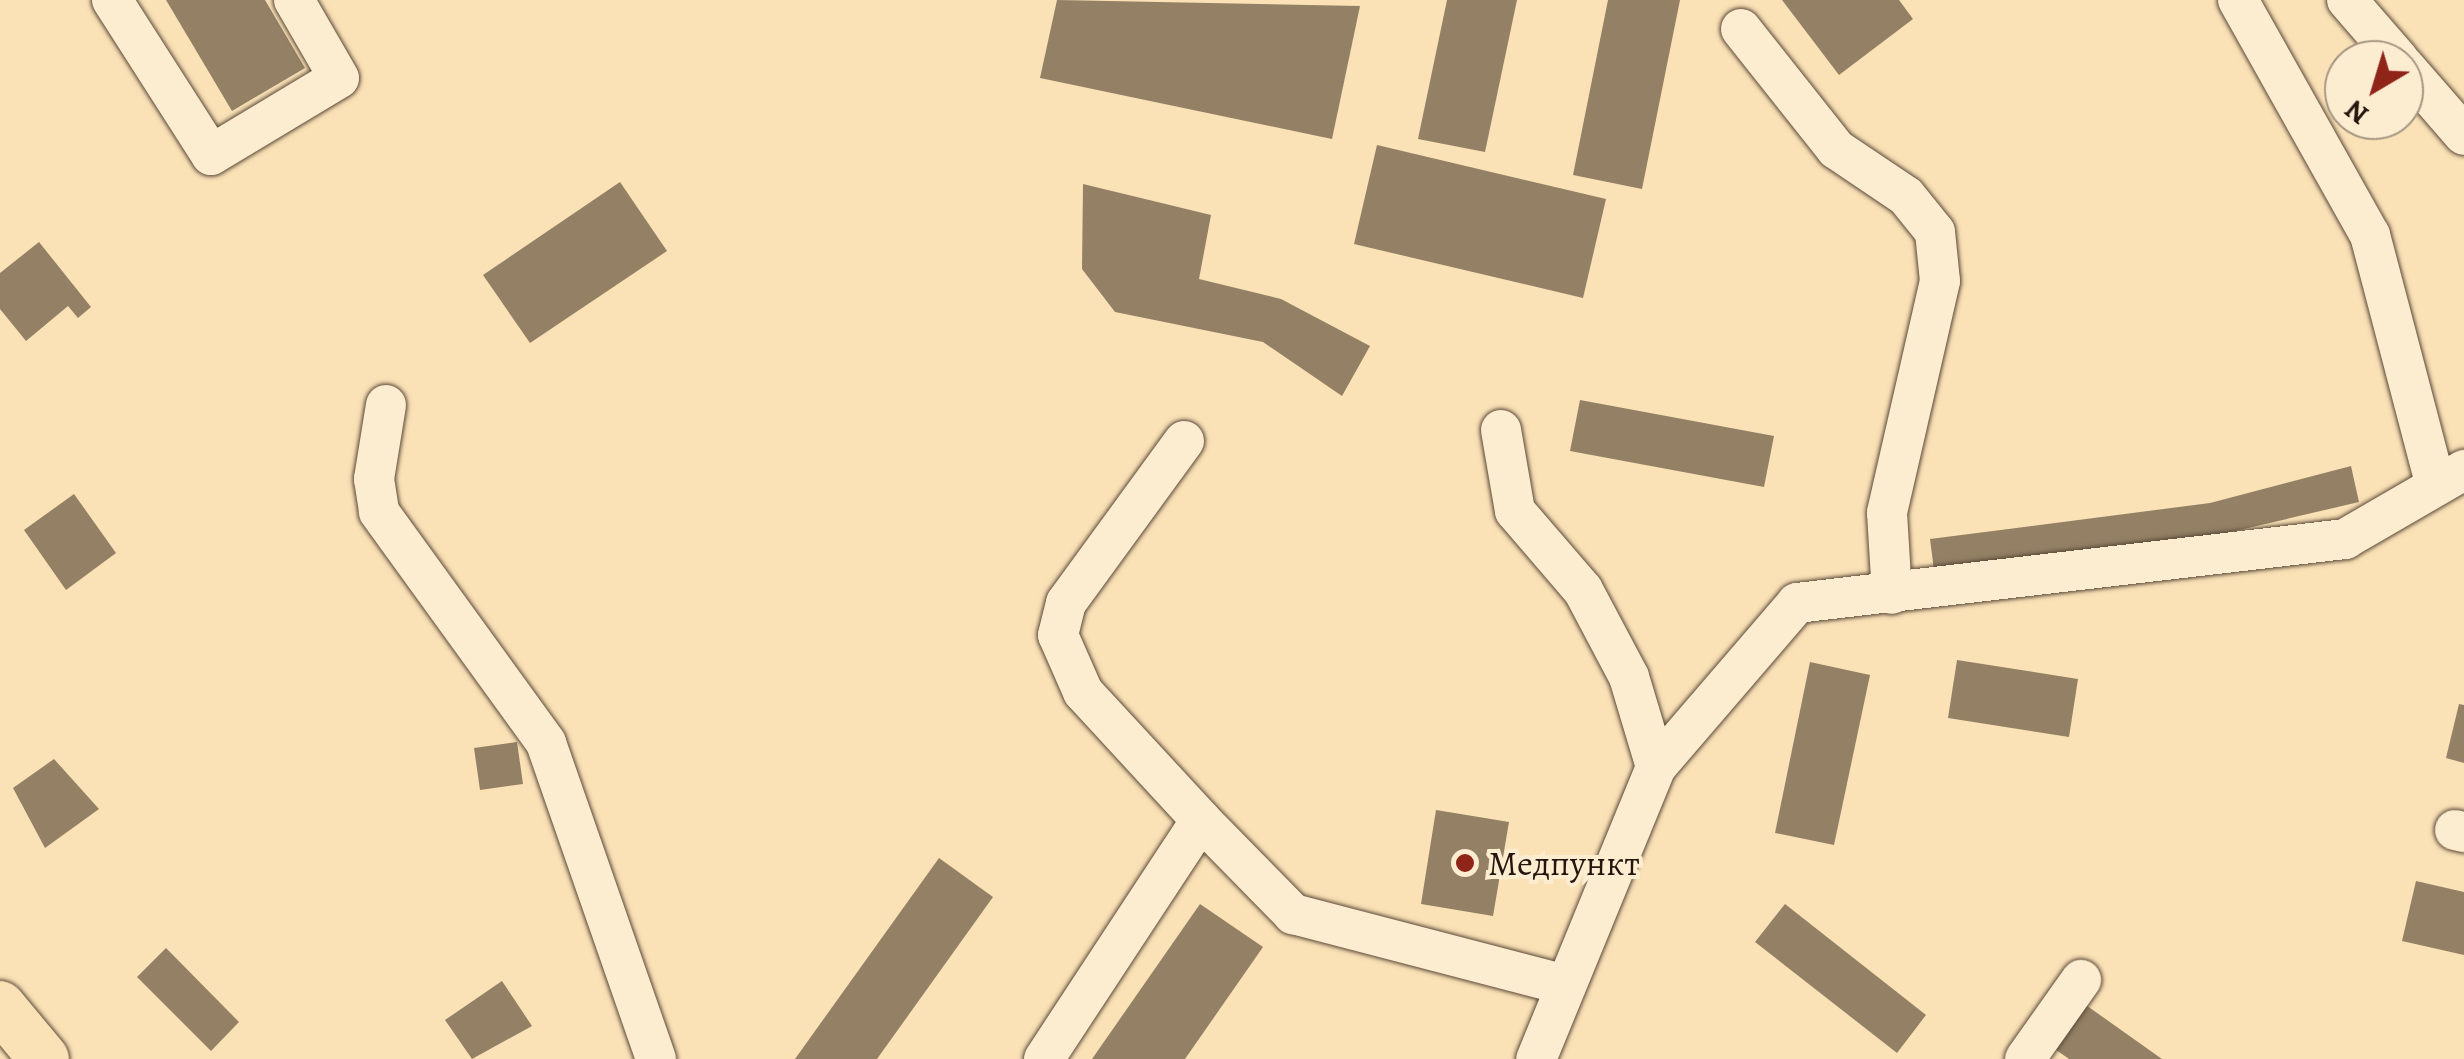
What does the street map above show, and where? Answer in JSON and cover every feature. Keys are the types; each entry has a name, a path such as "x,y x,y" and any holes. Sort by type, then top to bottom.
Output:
{"main road":[{"path":"0,1006 37,1056"}],"lane":[{"path":"112,0 211,156 339,78 294,0"},
{"path":"1536,1059 1656,766 1797,604 2345,540 2449,477 2370,235 2238,0"},
{"path":"2347,0 2382,40"},
{"path":"1741,29 1836,149 1906,196 1935,232 1940,281 1887,512 1892,594"},
{"path":"2424,89 2464,135"},
{"path":"386,405 378,512 546,742 656,1059"},
{"path":"1501,430 1515,511 1583,590 1629,677 1656,766"},
{"path":"1184,441 1066,603 1058,635 1083,692 1293,914 1566,984"},
{"path":"1044,1059 1201,820"},
{"path":"2025,1059 2081,980"}],"building":[{"path":"166,0 265,0 305,68 232,111"},
{"path":"1057,0 1360,6 1332,139 1040,78"},
{"path":"1447,0 1517,0 1485,152 1418,139"},
{"path":"1608,0 1680,0 1642,189 1573,175"},
{"path":"1782,0 1899,0 1913,19 1839,75"},
{"path":"1377,145 1606,199 1583,298 1354,244"},
{"path":"620,182 667,251 530,343 483,275"},
{"path":"1083,184 1211,215 1199,279 1281,299 1370,346 1342,396 1263,342 1115,312 1082,269"},
{"path":"39,242 91,307 78,318 68,306 26,341 0,309 0,273"},
{"path":"1580,400 1774,436 1764,487 1570,451"},
{"path":"2351,466 2359,502 2214,536 1935,578 1930,539 2210,503"},
{"path":"74,494 116,553 66,590 24,530"},
{"path":"1957,660 2078,679 2069,737 1948,718"},
{"path":"1810,662 1870,675 1834,845 1775,833"},
{"path":"2459,704 2464,705 2464,763 2446,758"},
{"path":"517,742 523,784 480,790 474,748"},
{"path":"54,759 99,809 45,848 13,788"},
{"name":"Медпункт","path":"1436,810 1509,822 1493,916 1421,904"},
{"path":"939,858 993,897 877,1059 795,1059"},
{"path":"2416,881 2464,892 2464,955 2402,941"},
{"path":"1200,904 1263,947 1185,1059 1092,1059"},
{"path":"1785,904 1926,1015 1897,1053 1755,942"},
{"path":"166,948 239,1022 211,1051 137,977"},
{"path":"502,981 532,1026 472,1059 445,1020"},
{"path":"2083,1003 2162,1059 2069,1059 2052,1047"}],"place":[{"name":"Медпункт","path":"1465,863"}]}
